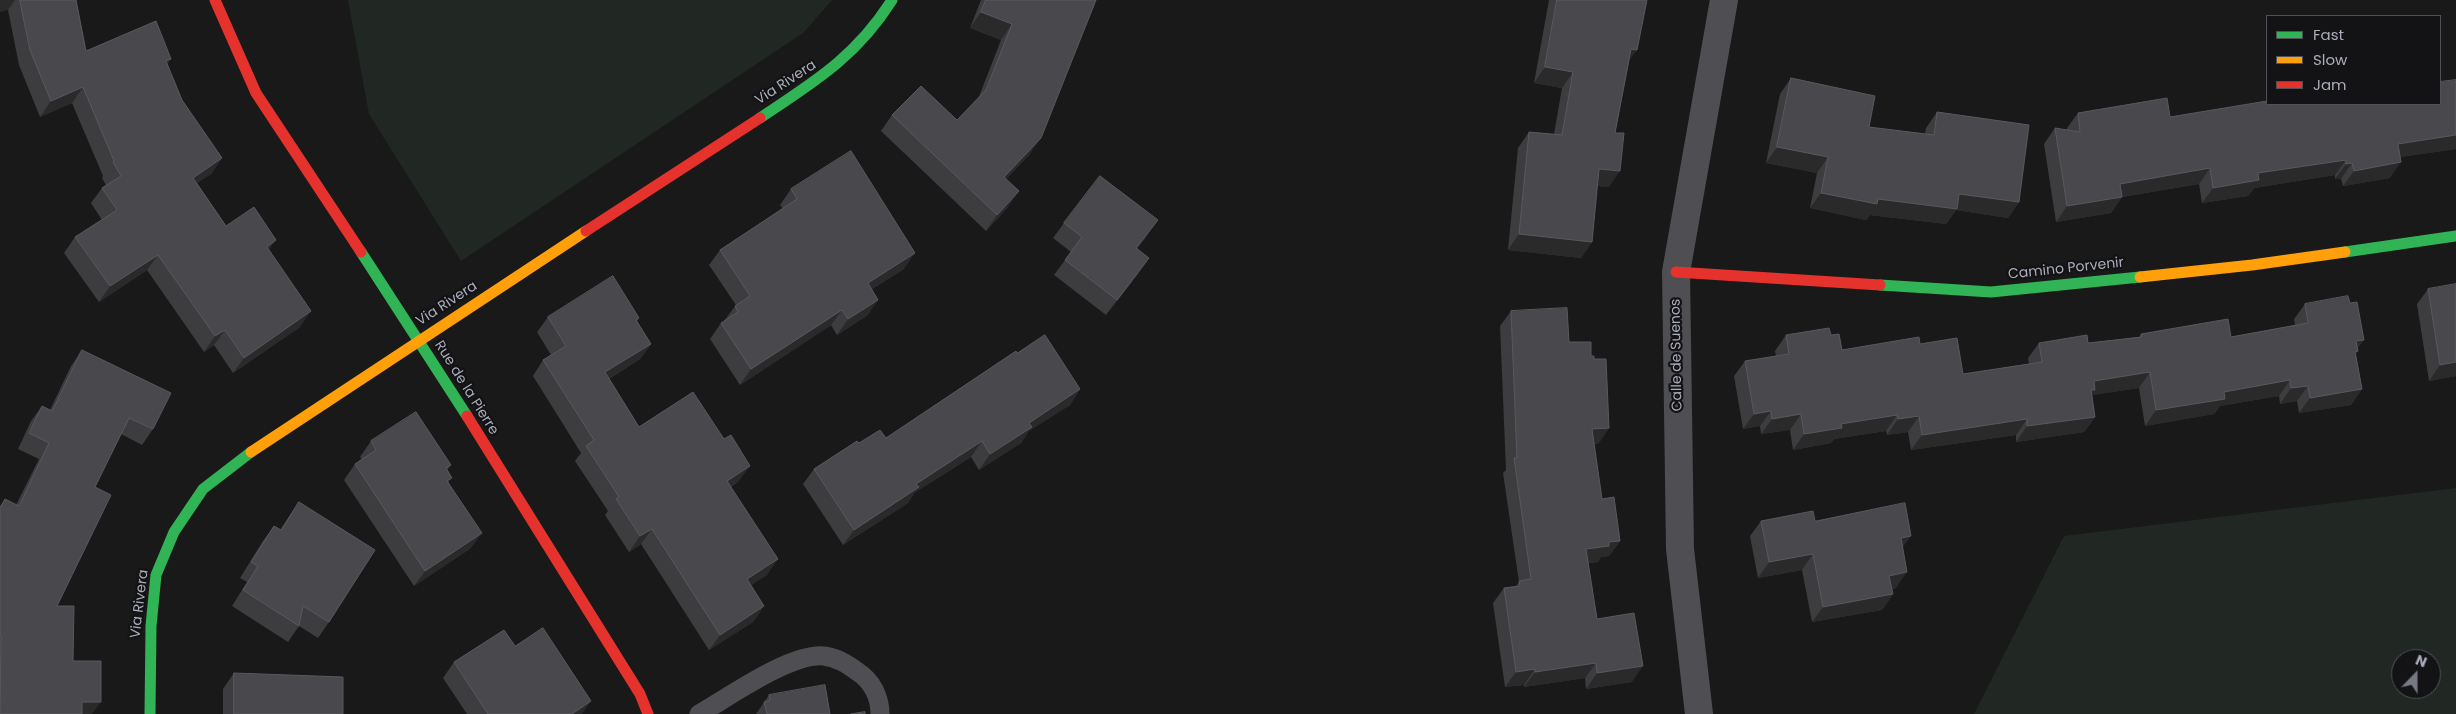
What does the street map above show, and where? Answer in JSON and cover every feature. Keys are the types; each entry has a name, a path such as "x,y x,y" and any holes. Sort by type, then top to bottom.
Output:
{"street":[{"name":"Rue de la Pierre","path":"215,0 256,93 419,340 640,694 648,714"},
{"name":"Via Rivera","path":"150,714 151,626 156,574 174,532 203,489 245,456 419,340 827,74 875,27 892,0"},
{"name":"Calle de Suenos","path":"1699,714 1680,549 1676,272 1724,0"},
{"name":"Camino Porvenir","path":"1676,272 1991,292 2252,265 2456,236"}],"lane":[{"path":"699,714 767,674 798,660 822,656 842,660 870,680 880,705 880,714"}],"shaded area":[{"path":"348,0 832,0 803,33 461,261 369,114"},
{"path":"2456,488 2456,714 1974,714 2064,536"}],"building":[{"path":"20,0 76,0 86,51 156,21 171,59 166,61 182,100 222,158 193,178 226,226 254,207 276,240 267,247 311,311 244,358 225,330 215,336 158,255 110,286 75,237 117,210 102,188 121,176 113,162 83,87 51,101 30,50"},
{"path":"986,0 1096,0 1041,138 1004,177 1019,191 997,215 892,115 921,86 957,120 986,90 1012,24 981,12"},
{"path":"1557,0 1647,0 1637,50 1631,49 1615,133 1624,133 1620,171 1599,169 1592,242 1519,234 1529,132 1562,135 1573,72 1545,67"},
{"path":"1791,78 1875,96 1869,127 1934,135 1937,112 2029,125 2019,202 1959,194 1957,209 1878,199 1877,204 1821,193 1828,157 1777,147"},
{"path":"2456,80 2456,135 2398,144 2401,162 2354,171 2352,163 2346,164 2346,160 2258,173 2259,180 2213,188 2210,168 2120,184 2122,197 2067,206 2055,128 2080,132 2078,113 2167,98 2170,117 2266,101 2266,105 2441,105 2441,82"},
{"path":"851,151 915,253 868,283 878,300 848,319 842,310 751,369 721,323 738,312 735,306 750,296 720,250 797,199 791,189"},
{"path":"1100,176 1158,220 1136,248 1149,258 1117,300 1065,260 1082,237 1064,223"},
{"path":"613,276 639,318 636,320 651,344 605,372 639,427 693,392 724,439 731,435 750,466 727,481 778,559 747,579 764,606 720,635 652,529 640,536 616,499 619,497 586,446 594,440 543,360 566,346 548,317"},
{"path":"2456,284 2456,362 2440,365 2428,289"},
{"path":"2348,296 2350,303 2357,302 2364,340 2356,341 2358,351 2355,352 2362,389 2310,398 2308,386 2291,388 2290,380 2224,392 2225,399 2156,410 2150,372 2094,381 2095,390 2091,390 2095,417 2027,426 2027,419 1922,435 1919,416 1898,419 1897,415 1841,424 1842,428 1804,434 1801,414 1772,419 1771,411 1754,414 1745,361 1789,354 1786,335 1829,328 1831,335 1839,334 1842,350 1919,337 1920,344 1957,338 1963,374 2042,362 2039,343 2087,335 2088,343 2142,337 2141,334 2228,319 2231,337 2308,323 2305,304"},
{"path":"1567,308 1569,342 1591,342 1591,356 1594,356 1594,359 1606,359 1609,428 1592,429 1602,499 1614,497 1620,541 1609,542 1609,546 1586,549 1597,619 1634,613 1643,666 1597,673 1596,663 1535,672 1535,669 1516,672 1504,588 1520,586 1519,581 1531,579 1514,458 1517,458 1511,311"},
{"path":"1045,335 1080,389 1029,423 1032,427 990,454 982,441 916,484 919,487 854,530 814,469 857,441 859,443 880,430 886,438 1016,351 1017,353"},
{"path":"82,350 171,393 153,429 129,418 95,487 111,495 57,606 74,606 73,661 101,661 101,702 82,702 82,714 0,714 0,508 5,499 19,506 49,443 29,433 42,406 52,411"},
{"path":"416,412 451,465 446,468 452,478 447,481 482,533 425,571 355,464 376,450 371,441"},
{"path":"299,502 375,550 329,622 303,606 299,626 243,590 258,566 251,562 274,526 281,530"},
{"path":"1905,503 1911,536 1901,538 1907,572 1889,576 1893,594 1823,607 1813,554 1769,562 1761,521 1813,511 1815,521"},
{"path":"543,628 591,701 572,714 488,714 454,662 504,630 515,646"},
{"path":"234,673 343,677 343,714 234,714"},
{"path":"825,685 830,714 767,714 764,702 770,700 769,695"}],"traffic: fast":[{"path":"760,118 816,80 849,53 878,20 892,0"},
{"path":"2345,252 2456,236"},
{"path":"361,252 467,416"},
{"path":"1880,285 1991,292 2140,277"},
{"path":"150,714 151,626 156,575 174,532 203,489 251,452"}],"traffic: slow":[{"path":"251,452 586,231"},
{"path":"2140,277 2252,265 2345,252"}],"traffic: jam":[{"path":"215,0 256,93 361,252"},
{"path":"586,231 760,118"},
{"path":"1676,272 1880,285"},
{"path":"467,416 640,694 648,714"}]}
